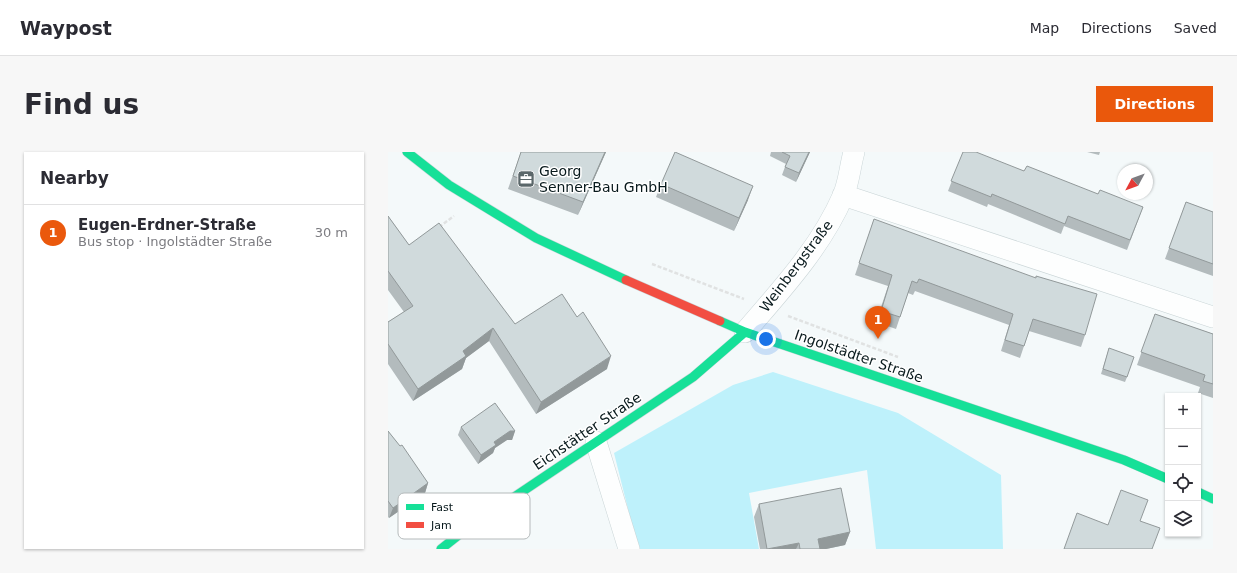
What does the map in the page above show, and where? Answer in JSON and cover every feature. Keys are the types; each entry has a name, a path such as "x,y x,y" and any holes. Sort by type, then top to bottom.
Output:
{"main road":[{"name":"Ingolstädter Straße","path":"407,152 449,185 536,238 645,289 745,332 1117,458 1165,478"},
{"name":"Eichstätter Straße","path":"522,493 693,377 745,332"},
{"path":"1201,493 1213,499"},
{"name":"Eichstätter Straße","path":"441,549 455,539"}],"street":[{"name":"Weinbergstraße","path":"745,332 825,231 843,195 854,152"},
{"path":"843,195 1213,317"},
{"path":"596,442 629,549"}],"path":[{"path":"437,229 455,215 472,198"},
{"path":"647,262 899,357"}],"shaded area":[{"path":"773,372 898,413 1001,475 1003,549 876,549 867,470 749,493 759,549 638,549 614,453 733,385"}],"building":[{"path":"521,152 605,152 583,202 513,176"},
{"path":"675,152 753,186 739,218 661,184"},
{"path":"782,152 809,152 799,173 785,167 790,156"},
{"path":"963,152 976,152 1024,171 1027,166 1098,194 1100,190 1117,197 1117,200 1125,200 1143,207 1130,240 1068,216 1065,224 992,194 991,197 951,181"},
{"path":"1186,202 1213,212 1213,264 1169,248"},
{"path":"388,216 409,245 439,223 515,324 562,294 577,317 583,312 611,356 541,402 493,328 463,351 466,356 418,389 388,344 388,322 413,306 388,271"},
{"path":"874,219 1036,278 1036,276 1097,294 1085,335 1033,319 1024,346 1005,340 1013,314 919,279 917,283 912,281 900,317 881,311 892,275 859,263"},
{"path":"1155,314 1213,334 1213,384 1203,381 1205,375 1141,352"},
{"path":"1109,348 1134,357 1127,377 1103,369"},
{"path":"495,403 515,431 510,431 494,442 496,445 481,455 461,427"},
{"path":"388,431 400,446 402,445 428,483 414,493 398,493 398,504 393,508 388,501"},
{"path":"841,488 850,532 818,539 820,549 800,549 799,543 767,549 759,504"},
{"path":"1121,490 1148,500 1140,521 1160,528 1152,549 1064,549 1077,513 1108,525"}],"traffic: fast":[{"path":"407,152 449,185 536,238 626,280"},
{"path":"720,321 745,332 1124,460 1165,478"},
{"path":"520,493 693,377 745,332"},
{"path":"1201,493 1213,499"},
{"path":"441,549 454,539"}],"traffic: jam":[{"path":"626,280 720,321"}],"place":[{"name":"Georg Senner-Bau GmbH","path":"526,179"},
{"name":"Eugen-Erdner-Straße","path":"878,339"}]}
